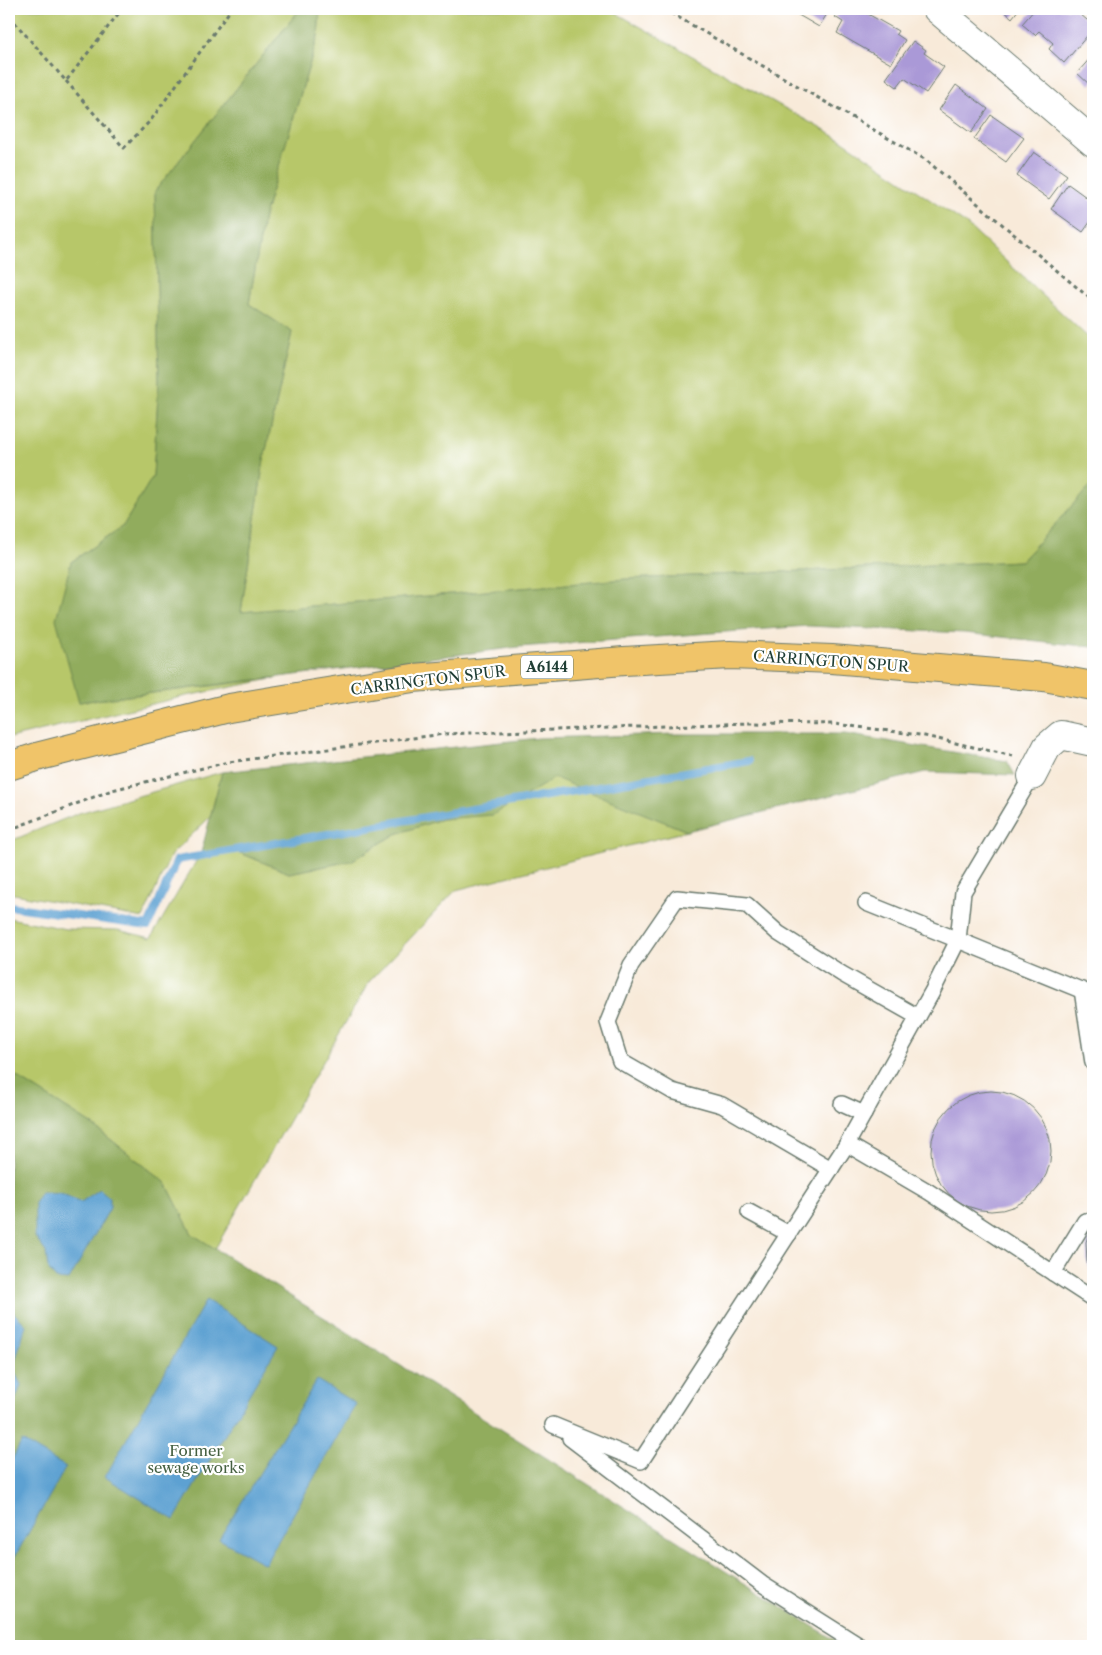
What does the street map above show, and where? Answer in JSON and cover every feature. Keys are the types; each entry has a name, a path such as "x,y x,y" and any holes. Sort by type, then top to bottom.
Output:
{"main road":[{"name":"CARRINGTON SPUR","path":"9,766 40,756 228,708 413,678 624,661 730,655 832,659 1044,677 1093,686"}],"street":[{"path":"937,9 1093,142"},
{"path":"1035,769 1047,747 1061,736 1093,742"}],"lane":[{"path":"860,1646 762,1584 553,1425 641,1461 847,1144 918,1017 958,940 962,892 1035,769"},
{"path":"831,1169 722,1105 672,1091 620,1061 608,1022 631,965 677,898 747,905 778,933 842,974 918,1017"},
{"path":"866,903 1088,992 1093,1063"},
{"path":"842,1104 864,1114"},
{"path":"847,1144 929,1192 1093,1299"},
{"path":"749,1212 789,1234"},
{"path":"1053,1273 1085,1221"}],"path":[{"path":"66,81 122,9"},
{"path":"9,16 124,148 151,120 231,9"},
{"path":"664,9 926,160 1093,301"},
{"path":"9,830 112,790 228,762 444,734 749,723 835,724 920,735 1035,769"}],"green space":[{"path":"9,9 300,9 155,191 159,380 153,476 123,526 71,562 79,702 277,678 186,696 9,738"},
{"path":"300,9 320,9 318,36 264,216 249,304 292,332 264,459 241,612 627,579 1021,561 1093,483 1093,647 965,633 808,626 519,647 79,702 56,619 71,562 123,526 153,476 159,380 155,191"},
{"path":"320,9 609,9 843,141 966,224 1093,342 1093,483 1021,561 627,579 241,612 264,459 292,332 249,304 264,216 318,36"},
{"path":"676,734 845,734 1007,761 1015,775 925,772 687,831 555,778 493,815 442,819 396,834 351,861 289,873 228,848 201,853 222,772 539,738"},
{"path":"222,772 210,817 171,855 143,918 9,893 9,843 13,840 79,813"},
{"path":"555,777 687,831 456,890 369,982 215,1249 192,1234 166,1183 91,1124 9,1072 9,918 66,929 118,930 151,938 201,853 228,848 289,873 351,861 396,834 442,819 493,814"},
{"name":"Former sewage works","path":"9,1072 91,1124 166,1183 192,1234 844,1646 9,1646"}],"water":[{"path":"100,1189 110,1198 110,1208 69,1280 56,1279 48,1269 46,1252 35,1237 35,1202 41,1192 60,1193 81,1202"},
{"path":"206,1300 278,1346 174,1520 105,1477"},
{"path":"9,1308 26,1325 13,1368 21,1385 9,1417"},
{"path":"317,1380 356,1404 265,1564 219,1539"},
{"path":"22,1441 66,1467 9,1567 9,1465"}],"building":[{"path":"788,9 830,9 819,27"},
{"path":"840,9 859,9 898,31 896,34 905,40 891,64 837,33 843,22 835,17"},
{"path":"1002,9 1019,9 1012,18"},
{"path":"1035,9 1074,9 1093,25 1093,29 1064,63 1049,49 1053,43 1039,31 1035,35 1022,24"},
{"path":"913,41 926,50 924,53 944,67 926,93 904,78 897,87 886,79"},
{"path":"1093,55 1093,81 1090,85 1077,73"},
{"path":"956,85 988,109 971,133 939,110"},
{"path":"991,115 1024,138 1006,162 974,139"},
{"path":"1034,152 1067,175 1049,199 1017,176"},
{"path":"1068,184 1093,202 1093,218 1083,232 1051,209"},
{"path":"991,1091 1003,1092 1014,1096 1024,1101 1033,1109 1041,1118 1046,1128 1050,1139 1050,1163 1046,1174 1041,1184 1033,1193 1024,1201 1014,1206 1003,1210 991,1211 979,1210 968,1206 958,1201 949,1193 941,1184 936,1174 932,1163 931,1151 932,1139 936,1128 941,1118 949,1109 958,1101 968,1096 979,1092"},
{"path":"1093,1220 1093,1276 1087,1262 1086,1242"}],"waterway":[{"path":"9,906 148,926 177,860 749,761"}]}
